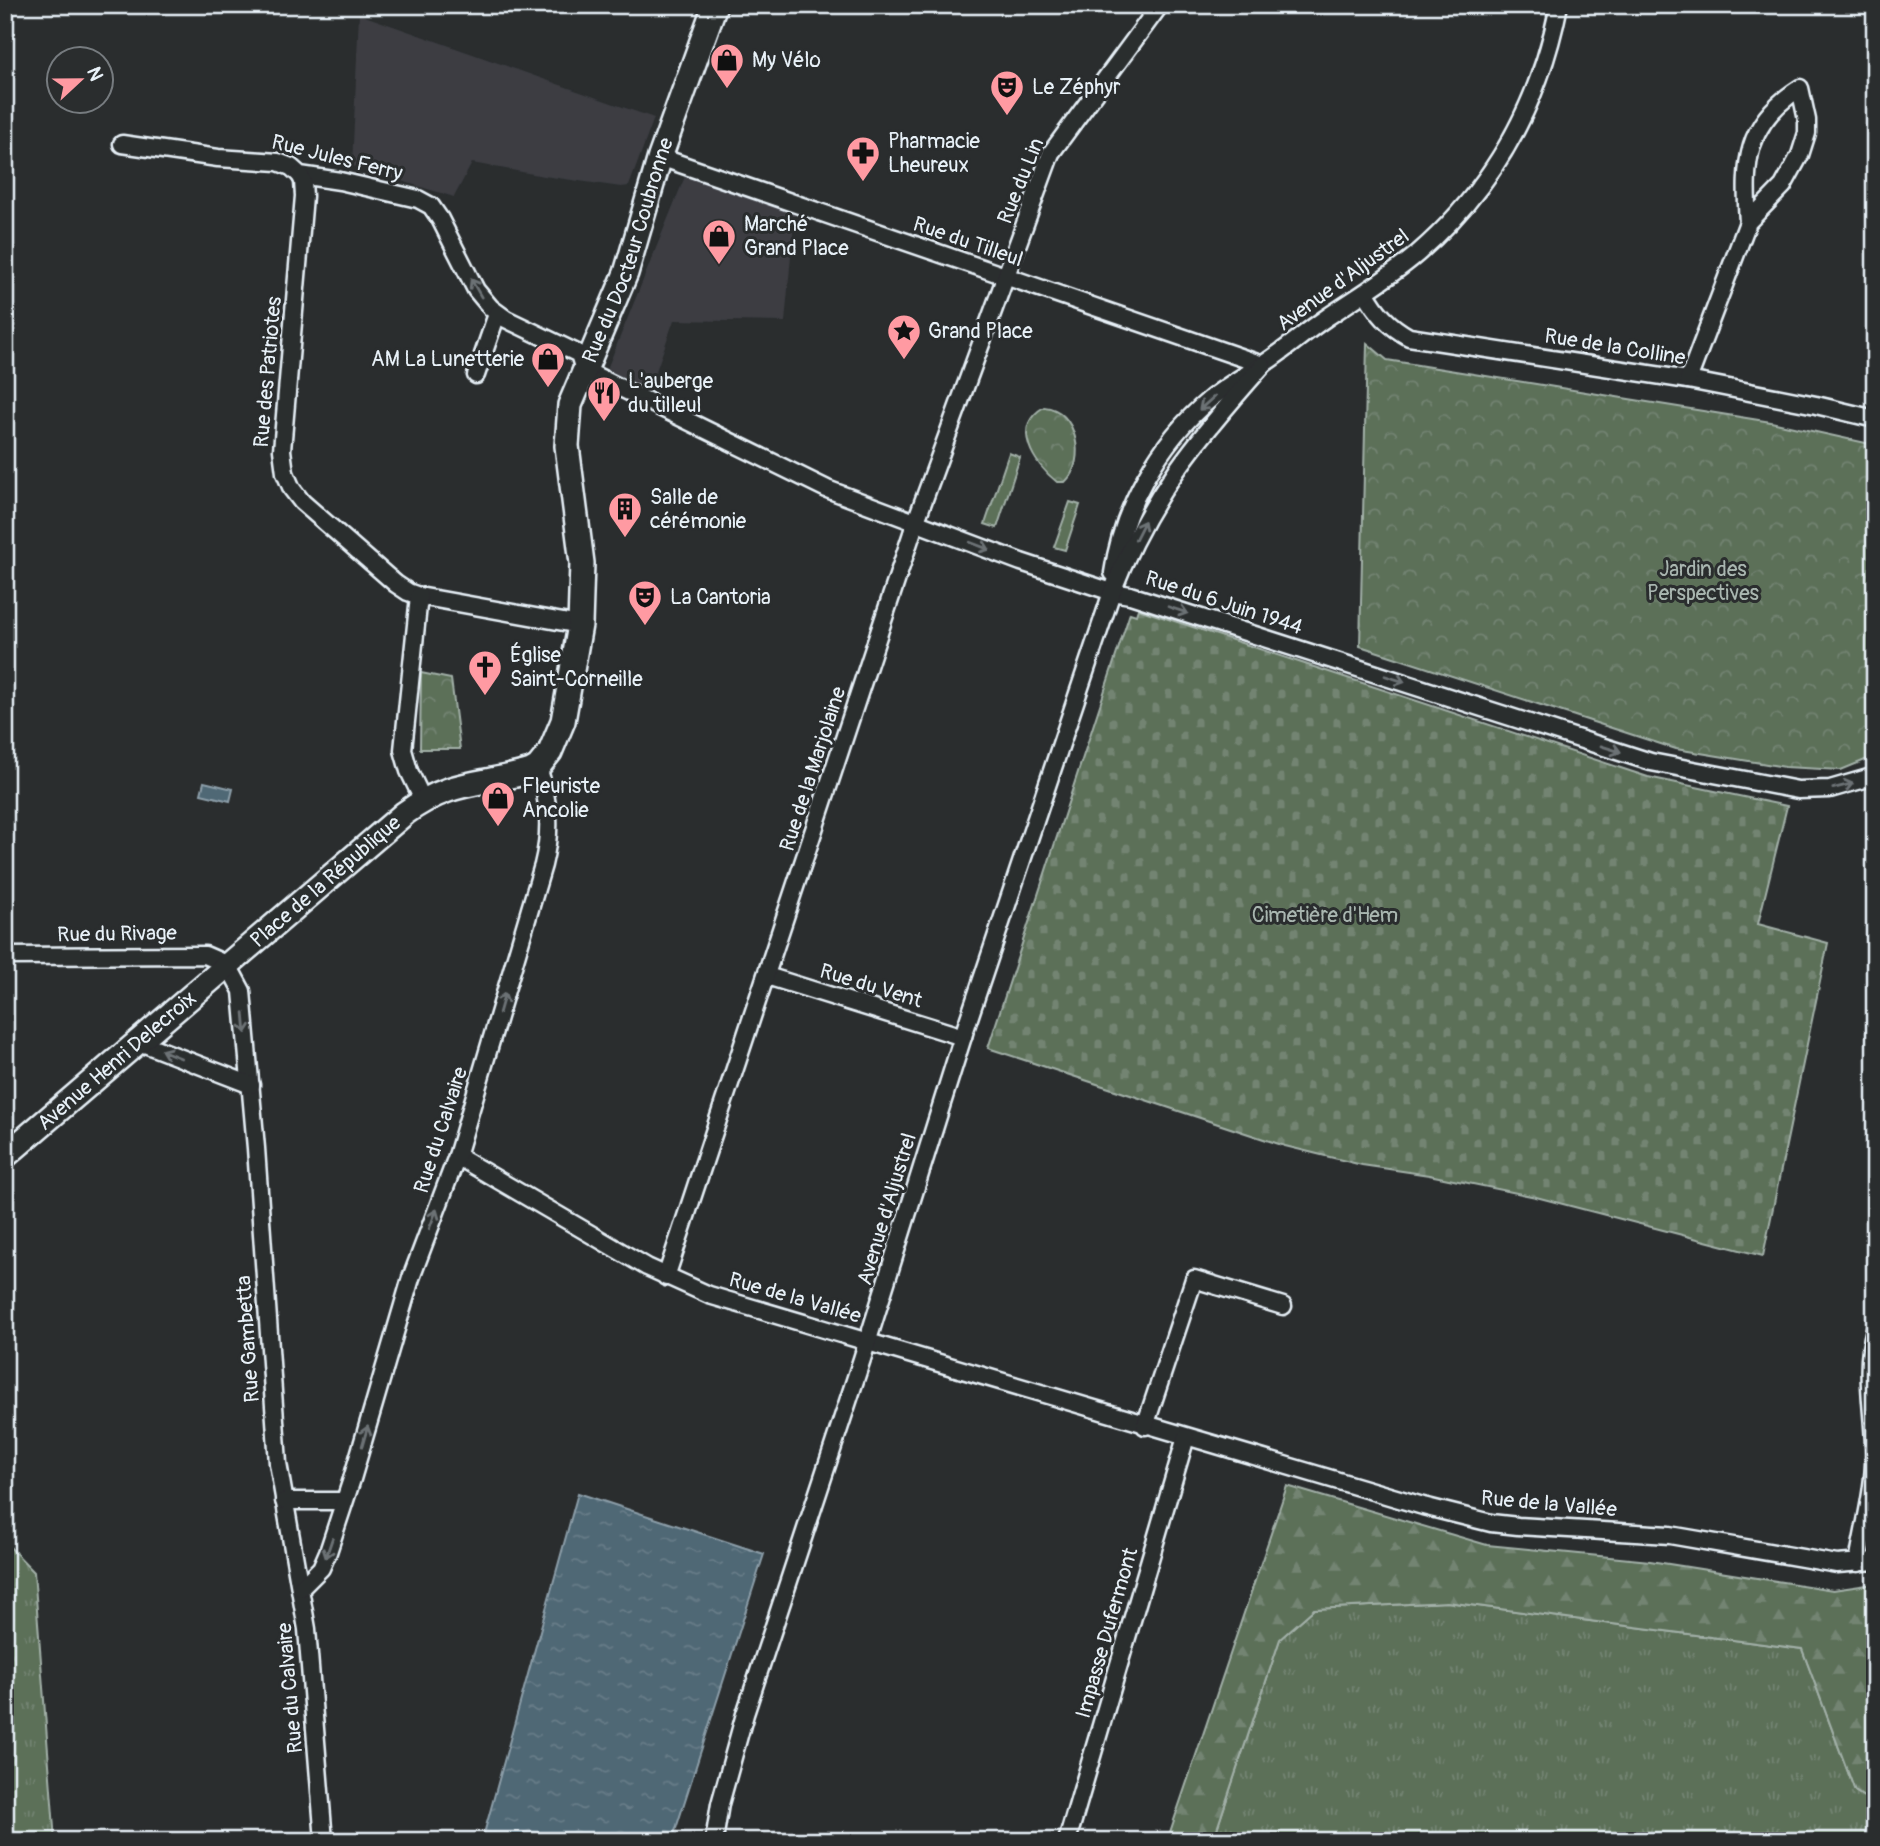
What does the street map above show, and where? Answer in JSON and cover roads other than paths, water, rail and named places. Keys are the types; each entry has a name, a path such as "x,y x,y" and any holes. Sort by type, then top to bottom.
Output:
{"main road":[{"name":"Rue du Docteur Coubronne","path":"580,625 582,563 567,434 570,405 626,273 660,157 715,5"},
{"path":"538,767 550,752 563,721 580,625"},
{"name":"Place de la République","path":"228,965 347,861 422,800 457,786 524,773 538,767"},
{"name":"Avenue Henri Delecroix","path":"5,1156 228,965"}],"street":[{"name":"Rue du Lin","path":"1006,277 1051,153 1160,5"},
{"name":"Avenue d'Aljustrel","path":"714,1841 722,1797 745,1714 868,1342 963,1037 1112,593 1116,555 1125,524 1144,482 1156,461 1186,422 1207,402 1393,274 1439,233 1471,198 1499,160 1523,116 1546,63 1559,5"},
{"path":"1688,380 1748,222 1746,174 1754,138 1771,110 1800,88 1807,133 1800,155 1783,186 1748,222"},
{"name":"Rue Jules Ferry","path":"122,144 218,158 278,162 291,167 300,175 418,198 430,206 440,219 476,290 497,314 579,354 584,370"},
{"name":"Rue du Tilleul","path":"660,157 1263,365"},
{"name":"Rue des Patriotes","path":"300,175 304,196 282,450 285,472 292,489 302,502 396,584 419,596"},
{"name":"Rue de la Marjolaine","path":"666,1277 916,522 1006,277"},
{"name":"Rue de la Colline","path":"1366,293 1375,309 1393,329 1409,337 1688,380 1875,419"},
{"path":"476,375 497,314"},
{"name":"Rue du 6 Juin 1944","path":"584,370 827,489 1112,593 1130,595 1651,762 1798,790 1830,789 1875,776"},
{"path":"422,800 403,750 419,596 580,625"},
{"name":"Rue du Calvaire","path":"324,1841 307,1629 301,1588 321,1568 352,1479 411,1278 457,1156 547,851 548,802 538,767"},
{"name":"Rue du Rivage","path":"5,956 194,954 205,955 228,965"},
{"name":"Rue Gambetta","path":"228,965 242,991 278,1463 301,1588"},
{"name":"Rue du Vent","path":"767,976 963,1037"},
{"path":"137,1041 251,1085"},
{"name":"Rue de la Vallée","path":"457,1156 666,1277 731,1302 1423,1506 1518,1527 1670,1535 1837,1564 1875,1561"},
{"path":"1145,1426 1194,1279 1283,1306"},
{"path":"1858,1563 1874,1468 1868,1366 1875,1329"},
{"name":"Impasse Dufermont","path":"1067,1841 1186,1437"},
{"path":"284,1501 344,1501"}],"water":[{"path":"204,782 233,789 230,801 201,794"},
{"path":"578,1493 764,1554 672,1841 482,1841"}],"place":[{"name":"My Vélo","path":"727,90"},
{"name":"Le Zéphyr","path":"1007,117"},
{"name":"Pharmacie Lheureux","path":"863,183"},
{"name":"Marché Grand Place","path":"719,266"},
{"name":"Grand Place","path":"904,361"},
{"name":"AM La Lunetterie","path":"548,389"},
{"name":"L'auberge du tilleul","path":"604,423"},
{"name":"Salle de cérémonie","path":"625,539"},
{"name":"La Cantoria","path":"645,627"},
{"name":"Église Saint-Corneille","path":"485,697"},
{"name":"Fleuriste Ancolie","path":"498,828"}],"park label":[{"name":"Jardin des Perspectives","path":"1703,581"},
{"name":"Cimetière d'Hem","path":"1325,915"}]}
